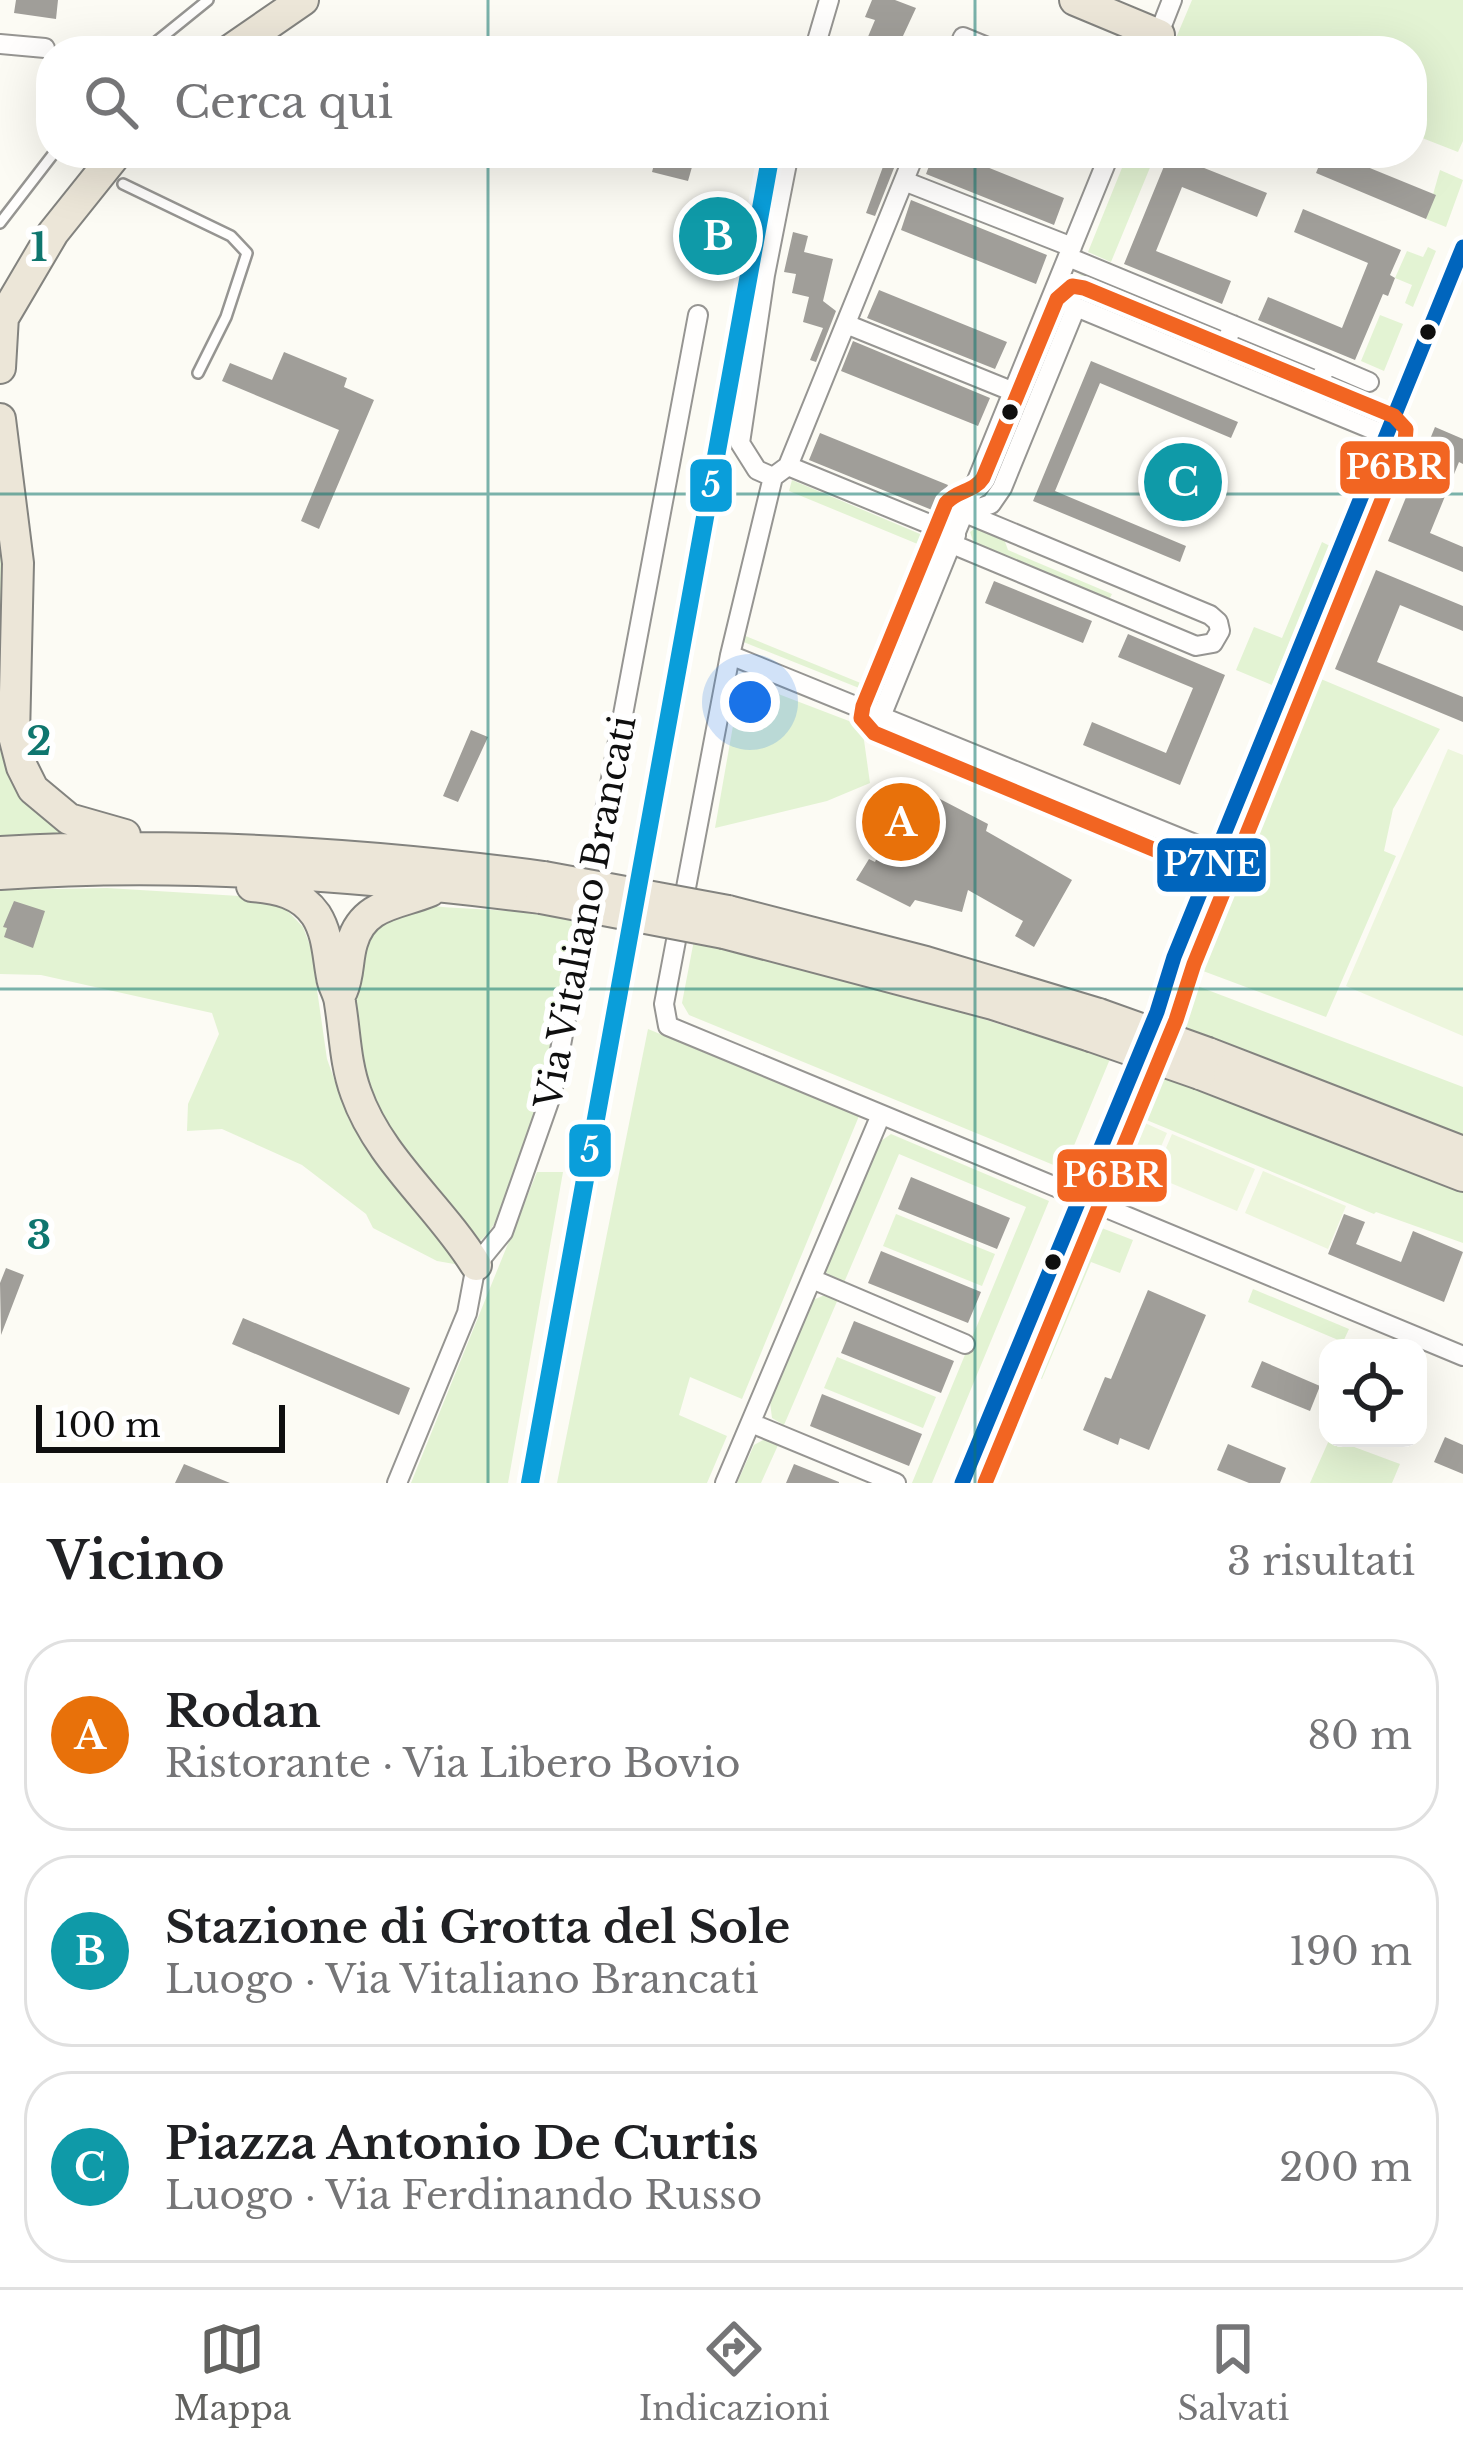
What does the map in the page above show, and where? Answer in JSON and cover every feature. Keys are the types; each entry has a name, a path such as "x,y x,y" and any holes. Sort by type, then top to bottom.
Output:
{"highway":[{"path":"251,36 298,4 326,0"},
{"path":"1075,0 1142,36"},
{"path":"0,368 2,320 53,233 105,168"},
{"path":"0,419 18,563 14,736 22,767 33,789 69,819 118,832 147,846"},
{"path":"0,852 147,846 405,858 926,962 1463,1152"},
{"path":"218,870 249,885 278,888 310,908 325,937 332,982 340,997 350,1071 365,1114 386,1149 476,1265"},
{"path":"0,874 218,870 442,886 542,887"},
{"path":"340,997 352,942 367,916 383,905 442,886"},
{"path":"1204,1063 1463,1175"}],"street":[{"path":"819,36 830,0"},
{"path":"1158,36 1172,0"},
{"path":"0,44 36,47"},
{"path":"786,168 740,443 757,470 781,471 954,539 1196,646 1213,643 1218,635 1218,622 1210,614 964,513"},
{"path":"909,168 781,471 730,655 664,1020 674,1030 880,1117 1463,1356"},
{"path":"882,714 1104,168"},
{"path":"904,181 1369,382"},
{"path":"962,1483 1463,247"},
{"path":"1052,297 1386,435"},
{"path":"964,513 991,504 998,496 1076,307"},
{"name":"Via Vitaliano Brancati","path":"397,1483 467,1313 476,1265 494,1248 511,1215 556,1076 698,315"},
{"path":"846,324 1014,392"},
{"path":"1217,365 1233,326"},
{"path":"1310,403 1327,364"},
{"path":"1116,612 1129,581"},
{"path":"730,655 1217,854"},
{"path":"725,1483 880,1117"},
{"path":"812,1280 965,1344"},
{"path":"751,1423 896,1483"}],"lane":[{"path":"164,36 208,0"},
{"path":"0,223 42,168"},
{"path":"123,184 232,236 247,253 226,317 198,373"}],"green space":[{"path":"1192,0 1463,0 1463,141 1458,152 1427,140 1427,36 1177,36"},
{"path":"1122,168 1150,168 1111,262 1088,252"},
{"path":"1440,170 1463,180 1446,227 1426,219"},
{"path":"1428,247 1436,251 1413,307 1405,303 1412,285 1395,278 1407,251 1423,257"},
{"path":"1081,274 1223,332 1219,340 1109,295 1097,301 1074,291 1073,279"},
{"path":"1380,315 1403,324 1384,371 1361,361"},
{"path":"1237,337 1307,366 1310,377 1300,383 1289,378 1291,370 1233,346"},
{"path":"0,479 6,530 6,717 74,834 0,839"},
{"path":"792,480 932,539 869,692 741,641 743,635 863,684 920,545 789,491"},
{"path":"978,526 1003,536 1008,550 1112,594 1109,600 974,544 970,532"},
{"path":"1322,542 1330,546 1272,685 1236,670 1254,627 1282,638"},
{"path":"1309,674 1440,729 1393,809 1384,851 1396,856 1326,1017 1195,968 1221,903 1215,900"},
{"path":"744,681 862,726 870,783 827,801 715,828"},
{"path":"1448,749 1463,755 1463,1036 1346,986"},
{"path":"107,888 257,897 279,902 303,927 311,948 327,1059 348,1118 460,1265 437,1261 373,1228 366,1214 302,1165 222,1129 187,1131 188,1104 219,1034 212,1013 41,975 0,974 0,890"},
{"path":"424,905 575,918 527,1142 495,1222 478,1242 379,1119 357,1047 354,984 366,931"},
{"path":"694,940 875,985 1110,1059 1068,1160 1056,1166 689,1015 682,1003"},
{"path":"1192,984 1463,1087 1463,1137 1176,1025"},
{"path":"648,1029 859,1116 742,1399 690,1377 679,1415 727,1436 707,1483 557,1483"},
{"path":"1158,1075 1463,1190 1463,1243 1374,1214 1144,1119"},
{"path":"1145,1123 1167,1133 1147,1178 1125,1168"},
{"path":"891,1134 1049,1201 932,1483 912,1483 1026,1207 899,1154 843,1285 824,1271 878,1143"},
{"path":"1172,1134 1255,1169 1237,1211 1154,1176"},
{"path":"1263,1171 1346,1206 1328,1249 1245,1213"},
{"path":"537,1172 563,1172 508,1483 411,1483"},
{"path":"896,1214 995,1254 982,1286 883,1246"},
{"path":"1093,1229 1133,1240 1120,1273 1091,1262 1042,1379 1033,1375"},
{"path":"1253,1289 1349,1329 1344,1339 1336,1339 1248,1302"},
{"path":"827,1294 838,1299 784,1425 772,1418 770,1402 813,1300"},
{"path":"837,1357 936,1397 923,1428 824,1388"},
{"path":"767,1438 779,1443 761,1483 737,1483 754,1445"},
{"path":"1326,1447 1354,1447 1400,1464 1392,1483 1310,1483"}],"building":[{"path":"16,0 58,0 56,19 14,13"},
{"path":"872,0 895,0 916,8 903,36 868,36 875,20 865,17"},
{"path":"653,168 692,168 688,181 652,172"},
{"path":"882,168 894,168 875,216 866,213"},
{"path":"928,168 989,168 1064,198 1054,225 926,174"},
{"path":"1163,168 1204,168 1267,193 1257,217 1182,187 1156,251 1231,281 1222,304 1124,264"},
{"path":"1318,168 1370,168 1436,195 1426,219 1316,173"},
{"path":"911,200 1047,255 1036,284 901,230"},
{"path":"1303,209 1401,250 1390,275 1395,278 1388,296 1383,294 1355,360 1258,320 1268,297 1342,328 1368,263 1294,232"},
{"path":"721,219 733,221 729,264 702,255 708,223 719,225"},
{"path":"793,232 808,236 804,252 833,259 823,301 836,311 816,362 810,360 823,328 803,322 809,297 792,293 796,274 784,272"},
{"path":"879,290 1007,342 995,369 867,318"},
{"path":"853,341 990,398 978,426 841,371"},
{"path":"284,352 347,378 344,387 374,400 319,529 301,521 339,430 222,381 230,363 272,380"},
{"path":"1091,361 1238,422 1231,438 1100,383 1055,491 1186,546 1180,562 1033,501"},
{"path":"1435,427 1463,439 1463,464 1459,462 1430,533 1463,547 1463,572 1388,541"},
{"path":"820,433 948,485 937,512 809,460"},
{"path":"1376,570 1463,606 1463,631 1400,605 1377,662 1463,697 1463,722 1335,669"},
{"path":"994,581 1092,621 1083,643 985,603"},
{"path":"1128,634 1225,675 1180,785 1083,745 1092,722 1166,753 1193,688 1118,657"},
{"path":"471,730 488,737 458,802 443,796"},
{"path":"915,786 988,824 986,831 1072,880 1034,947 1015,936 1023,921 968,890 962,912 915,900 910,907 856,880 869,859 875,862 905,796"},
{"path":"14,901 45,911 33,948 4,937 7,928 3,927"},
{"path":"911,1177 1010,1218 997,1249 898,1209"},
{"path":"1344,1214 1365,1222 1356,1244 1401,1262 1413,1231 1463,1252 1444,1302 1328,1254"},
{"path":"881,1251 981,1292 968,1323 868,1283"},
{"path":"6,1268 24,1275 1,1335 0,1283"},
{"path":"1148,1290 1206,1315 1149,1450 1120,1438 1118,1445 1083,1430 1105,1377 1111,1379"},
{"path":"243,1318 410,1388 399,1415 232,1344"},
{"path":"854,1321 954,1361 941,1393 841,1353"},
{"path":"1262,1361 1319,1388 1310,1411 1251,1387"},
{"path":"822,1394 922,1434 909,1466 810,1426"},
{"path":"1445,1437 1463,1445 1463,1474 1434,1462"},
{"path":"1228,1444 1286,1468 1280,1483 1249,1483 1217,1470"},
{"path":"184,1464 230,1483 175,1483"},
{"path":"794,1464 839,1482 839,1483 786,1483"}],"transit line":[{"name":"5","path":"530,1483 768,168"},
{"name":"P7NE","path":"962,1483 1157,1012 1174,957 1463,247"},
{"name":"P6BR","path":"1189,864 874,733 861,718 946,503 983,478 1057,299 1072,286 1394,416 1406,429 1405,443 1238,856"},
{"name":"P6BR","path":"985,1483 1176,1020 1234,866"}],"place":[{"name":"Stazione di Grotta del Sole","path":"718,236"},
{"name":"Piazza Antonio De Curtis","path":"1183,482"},
{"name":"Rodan","path":"901,822"}]}
